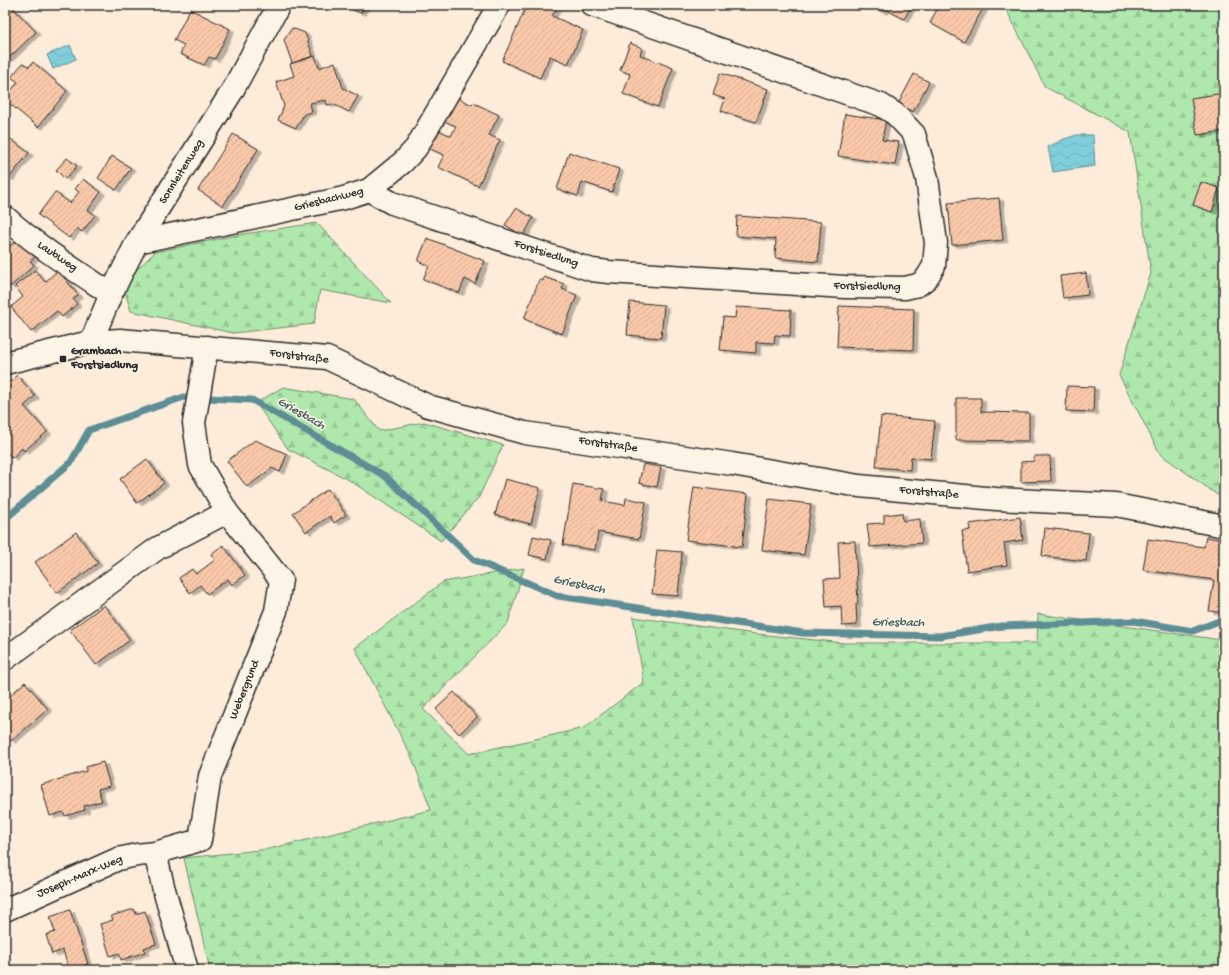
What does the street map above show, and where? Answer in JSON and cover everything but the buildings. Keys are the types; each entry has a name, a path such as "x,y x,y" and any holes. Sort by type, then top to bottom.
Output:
{"street":[{"name":"Sonnleitenweg","path":"91,342 111,294 137,242 231,93 279,5"},
{"name":"Griesbachweg","path":"137,242 344,198 369,190 403,162 416,148 499,5"},
{"name":"Forstsiedlung","path":"369,190 392,203 592,270 852,287 905,288 918,284 926,279 934,266 936,242 927,178 914,134 895,114 881,105 592,5"},
{"name":"Laubweg","path":"5,217 22,233 111,294"},
{"name":"Forststraße","path":"5,362 91,342 120,340 327,358 428,406 525,433 732,464 859,486 996,499 1116,505 1224,526"},
{"name":"Webergrund","path":"155,853 200,840 210,776 276,611 281,580 227,512 200,465 194,423 207,347"},
{"path":"5,659 158,548 227,512"},
{"path":"155,853 187,970"},
{"name":"Joseph-Marx-Weg","path":"5,910 118,859 155,853"}],"green space":[{"path":"1004,5 1224,5 1224,498 1216,494 1160,454 1119,375 1151,273 1130,132 1045,87"},
{"path":"317,223 391,303 320,290 314,324 233,333 131,311 124,288 133,273 155,252 237,235"},
{"path":"283,387 354,399 379,431 424,422 503,445 479,497 441,541 349,480 288,449 256,403"},
{"path":"524,568 508,623 423,709 469,754 584,728 644,682 633,617 748,633 844,643 1037,643 1038,614 1224,640 1224,970 210,970 184,858 269,849 431,810 413,760 355,648 443,582"}],"water":[{"path":"70,45 76,59 53,69 47,55"},
{"path":"1077,135 1093,135 1095,166 1053,172 1048,147 1064,139"}],"waterway":[{"name":"Griesbach","path":"5,519 71,462 89,430 184,397 252,400 385,476 474,560 558,596 803,633 940,636 1002,626 1134,621 1193,631 1224,619"}],"place":[{"name":"Grambach Forstsiedlung","path":"63,359"}]}
